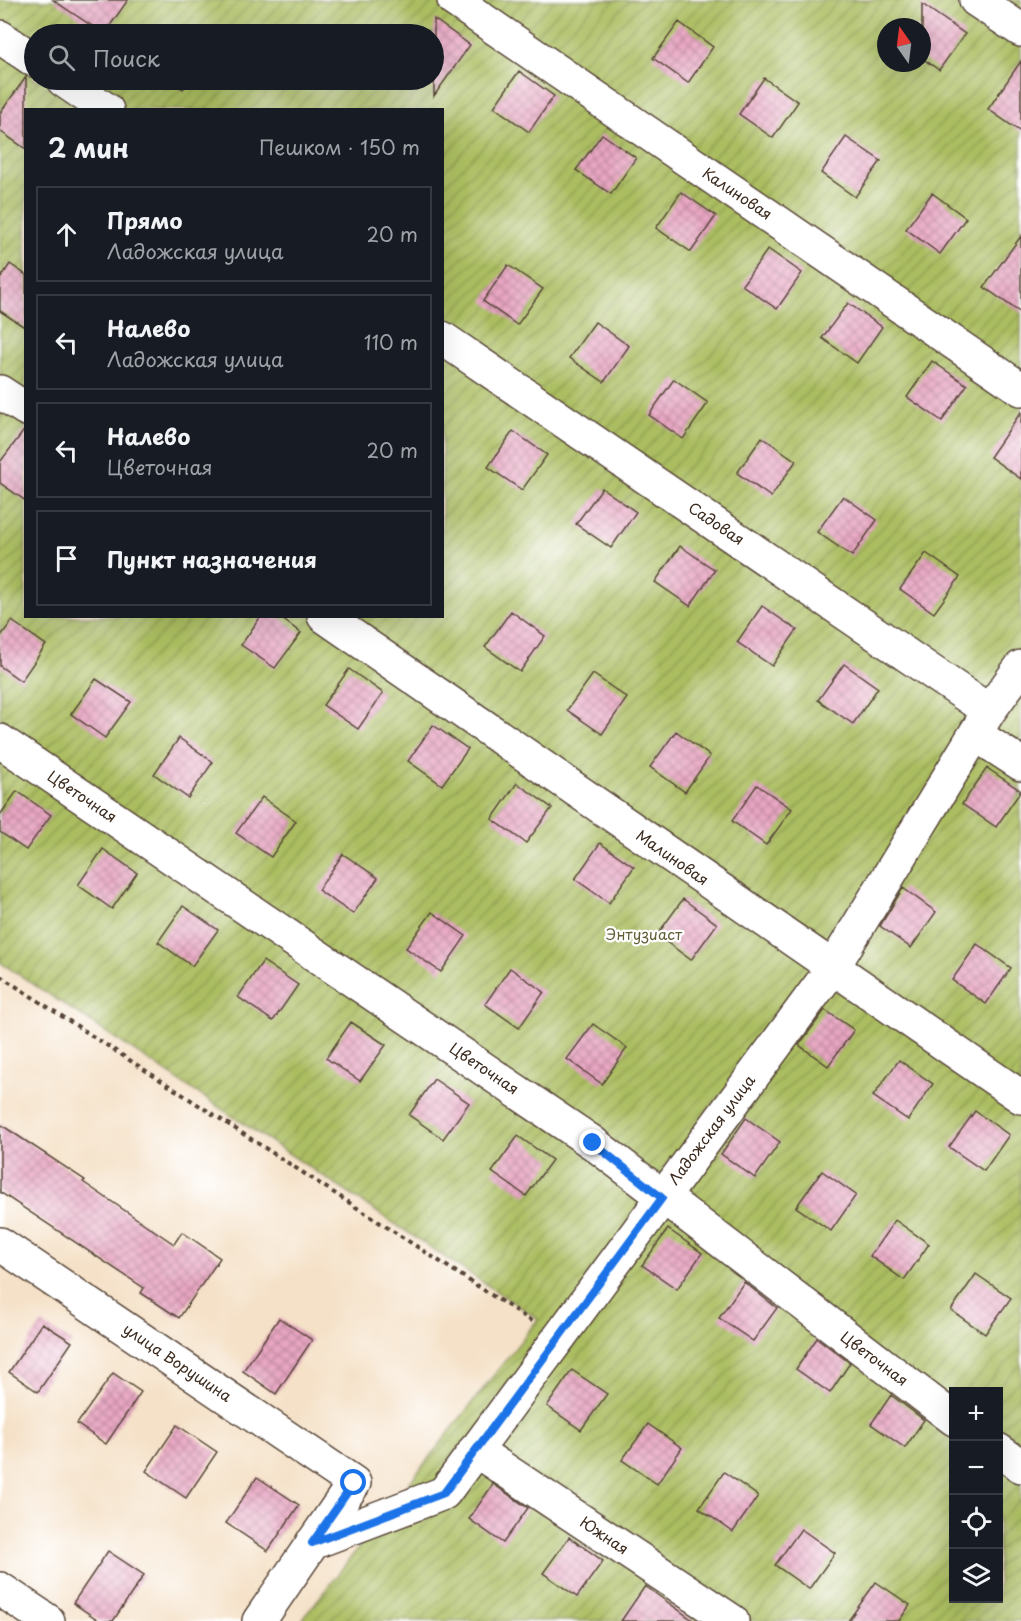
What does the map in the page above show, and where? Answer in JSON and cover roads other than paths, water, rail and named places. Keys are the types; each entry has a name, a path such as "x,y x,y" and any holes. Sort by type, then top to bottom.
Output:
{"street":[{"name":"Калиновая","path":"454,0 1021,389"},
{"path":"976,0 1021,30"},
{"path":"0,37 24,53"},
{"path":"77,90 103,108"},
{"name":"Садовая","path":"444,339 982,722 1021,764"},
{"path":"0,392 24,409"},
{"name":"Малиновая","path":"327,618 832,969 1021,1097"},
{"name":"Ладожская улица","path":"312,1543 444,1493 832,969 982,722 1021,667"},
{"name":"Цветочная","path":"0,741 593,1143 949,1415"},
{"name":"улица Ворушина","path":"0,1244 354,1483 312,1543"},
{"name":"Южная","path":"475,1450 732,1621"},
{"path":"1003,1453 1021,1466"},
{"path":"259,1621 312,1543"},
{"path":"0,1589 48,1621"}],"park label":[{"name":"Энтузиаст","path":"644,935"}]}
